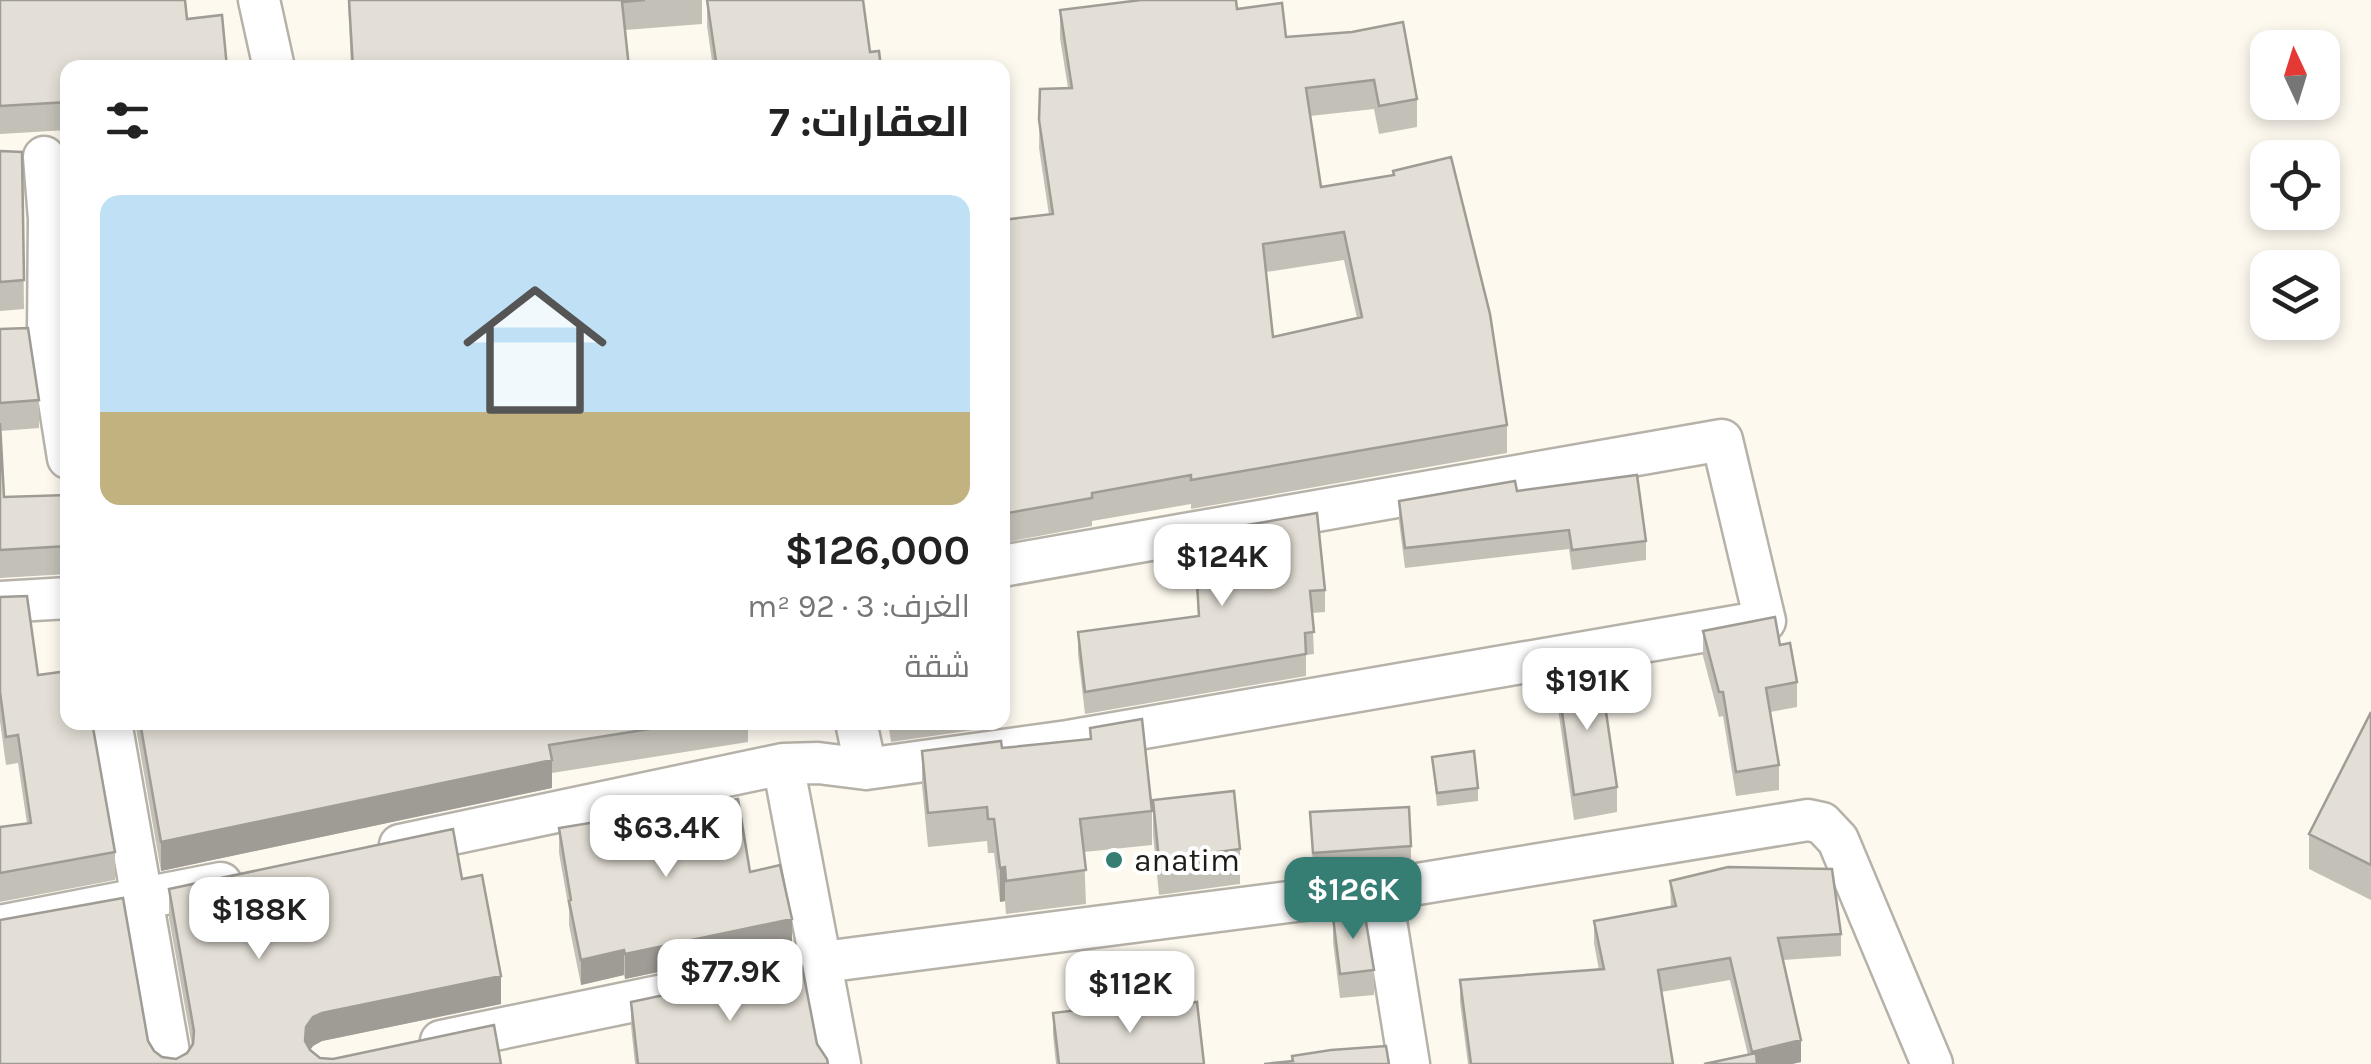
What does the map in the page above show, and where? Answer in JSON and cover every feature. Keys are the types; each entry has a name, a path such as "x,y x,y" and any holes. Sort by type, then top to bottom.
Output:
{"street":[{"path":"260,0 272,60"},
{"path":"0,158 56,155 44,332 60,416"},
{"path":"356,854 783,764 866,769 1068,740 1764,621 1722,440 1010,565"},
{"path":"0,602 60,598"},
{"path":"122,730 142,899 172,1064"},
{"path":"858,730 866,769"},
{"path":"783,764 840,1064"},
{"path":"404,1048 823,962 1381,890 1794,820 1822,823 1838,840 1932,1064"},
{"path":"0,926 258,875"},
{"path":"1381,890 1408,1064"}],"building":[{"path":"0,0 185,0 187,19 222,15 226,60 60,60 60,102 0,106"},
{"path":"349,0 645,0 622,2 628,60 353,60"},
{"path":"707,0 863,0 870,52 879,51 880,60 716,60"},
{"path":"1141,0 1236,0 1237,9 1282,3 1286,37 1352,32 1403,22 1417,99 1379,106 1374,80 1306,88 1321,187 1394,175 1393,171 1451,157 1490,314 1507,425 1191,480 1191,475 1010,513 1010,219 1053,214 1039,120 1040,89 1072,88 1060,10","holes":["1344,232 1362,317 1273,337 1263,244"]},
{"path":"0,151 22,152 24,280 0,282"},
{"path":"28,328 39,400 0,403 0,329"},
{"path":"0,423 4,497 60,495 60,546 0,550"},
{"path":"1637,475 1646,541 1572,550 1569,530 1405,548 1399,501 1515,481 1517,491"},
{"path":"1317,513 1325,590 1310,591 1314,632 1305,633 1306,654 1085,692 1078,632 1199,616 1194,534"},
{"path":"27,596 38,675 60,672 60,730 93,730 115,852 0,873 0,827 31,823 18,735 6,737 0,692 0,597"},
{"path":"1775,617 1780,645 1790,643 1797,682 1766,688 1779,765 1736,772 1723,692 1719,692 1703,631"},
{"path":"1600,671 1617,787 1574,795 1557,677"},
{"path":"2371,712 2371,865 2309,834"},
{"path":"1142,719 1152,811 1080,819 1086,870 1006,881 1005,867 1000,868 994,819 988,819 987,807 928,813 922,751 1001,741 1002,748 1091,739 1090,728"},
{"path":"141,730 643,730 549,745 552,760 161,842"},
{"path":"1474,751 1478,788 1437,793 1432,757"},
{"path":"1234,791 1240,849 1159,860 1153,800"},
{"path":"738,799 750,872 780,865 792,919 581,960 559,828"},
{"path":"1409,807 1411,846 1313,853 1310,812"},
{"path":"453,829 462,879 482,875 501,976 322,1013 306,1027 305,1041 320,1058 333,1059 494,1025 501,1064 0,1064 0,920 123,898 148,1041 162,1057 176,1059 193,1044 194,1031 169,889"},
{"path":"1728,867 1832,869 1841,934 1778,938 1801,1040 1752,1052 1730,958 1658,970 1673,1064 1471,1064 1460,980 1604,969 1594,921 1676,906 1670,881"},
{"path":"1363,904 1374,970 1340,974 1333,917"},
{"path":"802,966 817,1044 828,1064 638,1064 631,1002"},
{"path":"1197,1002 1204,1064 1059,1064 1053,1013 1127,1004 1128,1010"},
{"path":"1386,1046 1389,1064 1264,1064 1331,1050"},
{"path":"1756,1053 1757,1064 1704,1064"}],"place":[{"name":"anatim","path":"1114,860"}]}
